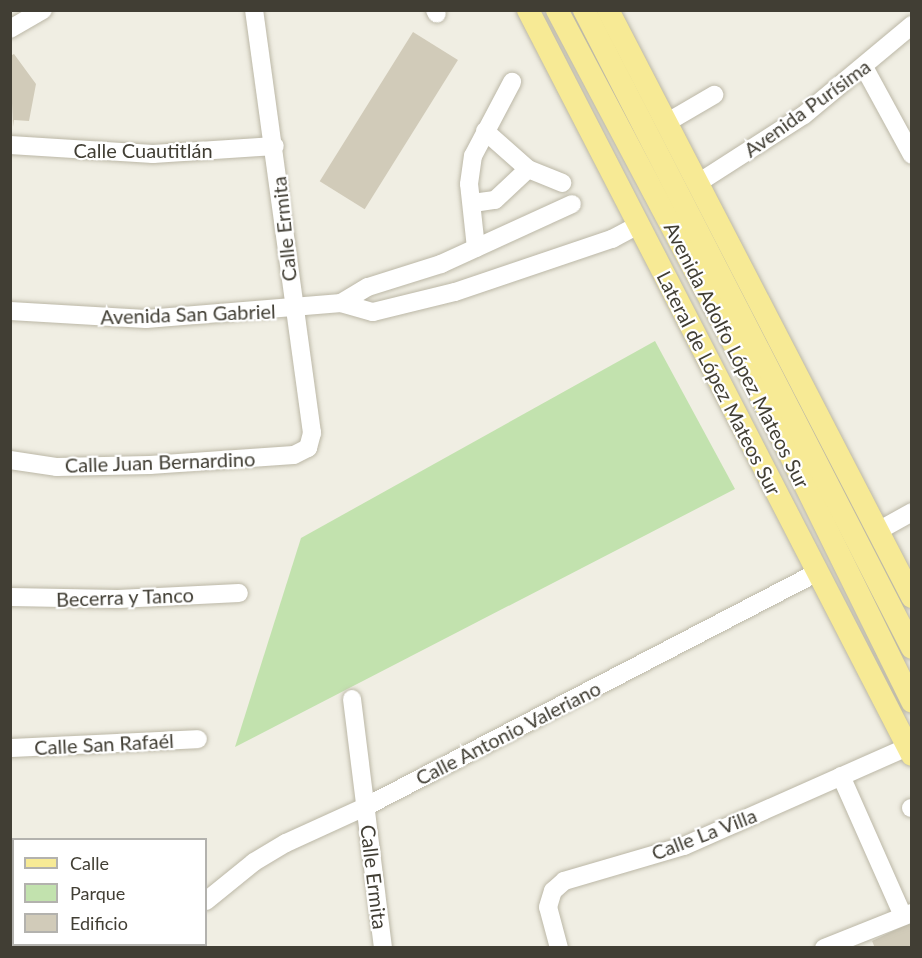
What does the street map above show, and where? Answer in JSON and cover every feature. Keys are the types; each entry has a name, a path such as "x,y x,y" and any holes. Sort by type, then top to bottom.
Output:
{"main road":[{"name":"Lateral de López Mateos Sur","path":"528,10 801,544 910,751"},
{"name":"Avenida Adolfo López Mateos Sur","path":"557,10 761,396 912,702"},
{"name":"Avenida Adolfo López Mateos Sur","path":"584,10 912,648"},
{"path":"608,10 912,597"},
{"path":"761,396 801,544"},
{"path":"804,439 857,491"}],"street":[{"path":"10,28 44,10"},
{"name":"Calle Ermita","path":"254,10 275,146 293,310 312,433 308,448"},
{"name":"Avenida Purísima","path":"698,183 777,134 864,67 912,25"},
{"path":"864,67 912,155"},
{"path":"476,248 469,184 473,156 512,82"},
{"path":"666,123 714,95"},
{"path":"485,131 528,169 562,183"},
{"name":"Calle Cuautitlán","path":"10,146 153,154 275,146"},
{"path":"480,202 495,200 528,169"},
{"path":"341,303 368,287 422,271 572,204"},
{"path":"341,303 373,312 456,292 612,239 638,225"},
{"name":"Avenida San Gabriel","path":"10,311 146,319 293,310 341,303"},
{"name":"Calle Juan Bernardino","path":"10,459 57,467 150,465 294,455 308,448"},
{"path":"878,531 912,512"},
{"name":"Calle Antonio Valeriano","path":"207,900 278,848 365,807 816,573"},
{"name":"Becerra y Tanco","path":"10,597 118,599 239,593"},
{"name":"Calle Ermita","path":"352,699 383,948"},
{"name":"Calle San Rafaél","path":"10,748 75,748 198,739"},
{"name":"Calle La Villa","path":"559,948 548,906 558,885 684,846 842,776 910,751"},
{"path":"824,948 907,915 842,776"}],"green space":[{"path":"655,341 735,489 235,747 301,538"}],"building":[{"path":"413,32 458,60 365,209 320,181"},
{"path":"14,54 36,84 29,121 14,120 13,127 10,56"},
{"path":"912,922 912,948 875,948 872,941"}]}
